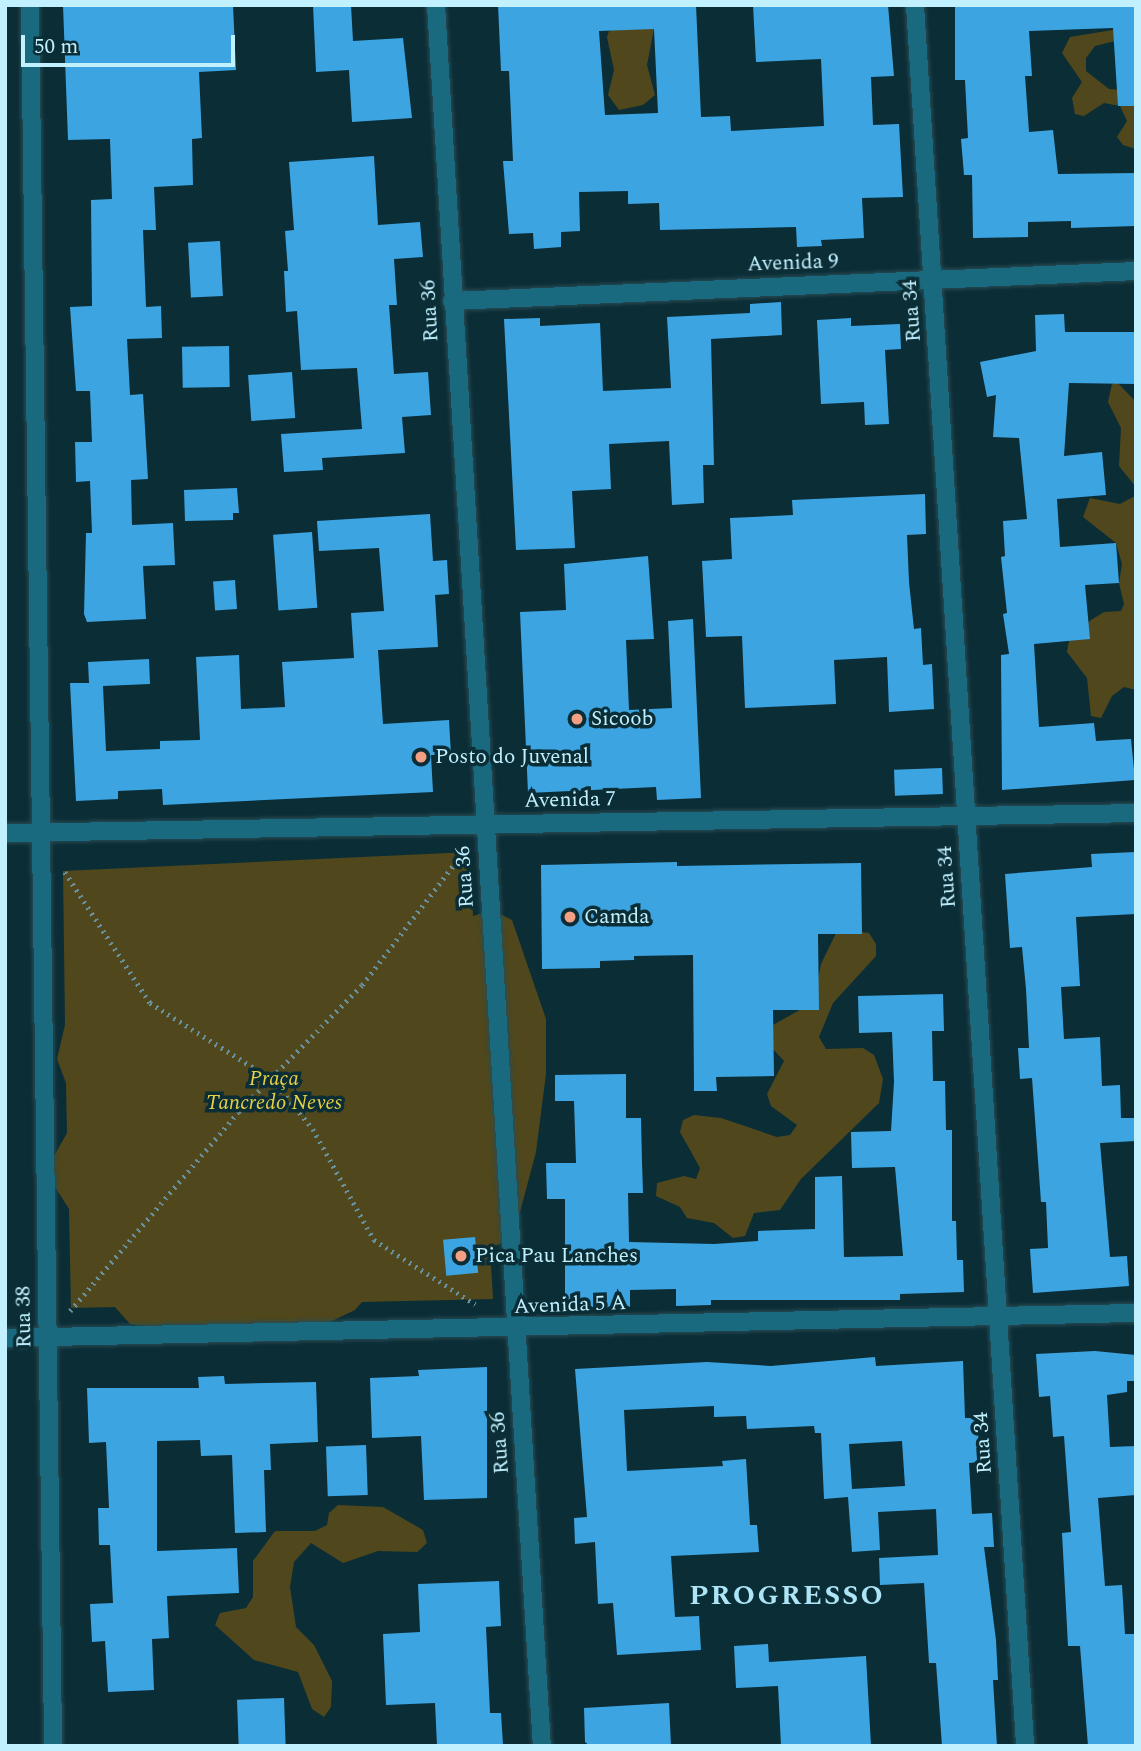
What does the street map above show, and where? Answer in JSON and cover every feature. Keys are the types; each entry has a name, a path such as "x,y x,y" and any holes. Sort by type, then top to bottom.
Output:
{"street":[{"name":"Rua 38","path":"30,5 53,1746"},
{"name":"Rua 36","path":"436,5 542,1746"},
{"name":"Rua 34","path":"915,5 1025,1746"},
{"name":"Avenida 9","path":"452,300 1136,271"},
{"name":"Avenida 7","path":"5,833 1136,813"},
{"name":"Avenida 5 A","path":"5,1338 516,1329 1136,1313"}],"path":[{"path":"47,1338 238,1112 273,1080 362,985 485,825"},
{"path":"62,867 150,1003 273,1080 313,1129 374,1240 483,1309"}],"green space":[{"path":"640,23 654,29 647,65 655,95 643,105 619,110 608,95 614,70 607,37 609,31"},
{"path":"1125,28 1115,41 1095,46 1086,58 1086,71 1109,89 1136,91 1136,149 1123,145 1117,137 1127,121 1120,106 1104,103 1084,116 1075,114 1072,98 1082,82 1062,53 1070,37"},
{"path":"1117,382 1136,402 1136,690 1124,687 1112,696 1101,718 1091,716 1087,678 1067,652 1069,641 1091,620 1104,612 1121,611 1124,604 1119,583 1122,564 1116,543 1083,517 1090,498 1120,504 1135,496 1135,486 1119,466 1121,428 1108,402 1112,384"},
{"name":"Praça Tancredo Neves","path":"470,852 473,916 492,910 512,920 546,1019 546,1074 536,1152 517,1223 502,1243 490,1248 493,1299 362,1302 355,1310 330,1322 282,1339 256,1342 130,1324 115,1307 71,1308 69,1209 50,1179 54,1156 67,1133 66,1083 57,1059 65,1025 63,871"},
{"path":"838,929 869,933 876,944 876,956 833,1003 819,1037 826,1049 863,1048 874,1055 883,1079 879,1103 801,1179 780,1210 754,1213 745,1236 733,1238 714,1223 687,1218 680,1207 656,1196 657,1183 684,1176 696,1179 700,1168 680,1132 683,1120 694,1115 721,1118 777,1137 790,1135 797,1125 771,1106 767,1094 784,1061 773,1049 771,1026 805,1007 815,993 821,964"},
{"path":"338,1505 383,1507 423,1530 427,1543 417,1552 378,1551 343,1563 311,1543 294,1562 290,1587 296,1627 314,1645 332,1681 331,1707 324,1717 312,1709 298,1672 254,1660 215,1625 220,1613 246,1608 253,1597 253,1561 275,1531 315,1531 327,1525 329,1513"}],"building":[{"path":"63,5 233,5 236,70 199,72 202,138 192,139 193,185 154,187 156,230 143,230 146,307 161,306 162,338 127,339 130,395 143,394 148,479 131,480 132,525 173,523 175,565 143,566 146,619 87,622 84,614 86,533 92,533 90,481 76,482 75,442 92,442 90,391 76,391 70,307 92,306 91,200 112,199 110,139 68,140"},
{"path":"313,5 351,5 353,41 403,38 412,118 352,122 349,70 316,72"},
{"path":"498,5 696,5 701,117 730,116 731,131 824,126 821,59 756,62 753,5 888,5 894,76 871,77 873,125 899,124 903,197 862,198 864,238 821,240 822,246 797,247 796,227 660,230 659,203 628,204 628,191 579,192 580,231 561,232 561,247 534,249 533,233 509,234 503,161 513,161 509,71 501,71","holes":["654,29 658,113 605,115 599,31"]},
{"path":"955,5 1136,5 1136,106 1118,106 1113,28 1029,31 1032,76 1025,76 1029,132 1053,130 1058,174 1136,173 1136,226 1071,228 1071,221 1028,222 1028,237 973,238 972,175 964,175 961,139 968,138 965,80 955,80"},
{"path":"374,156 378,225 420,222 423,257 394,259 397,305 389,305 394,374 428,372 431,415 402,417 405,453 322,458 323,470 284,472 281,434 362,429 357,368 301,370 297,311 286,312 284,271 288,271 285,231 294,230 289,162"},
{"path":"220,241 223,296 191,298 188,243"},
{"path":"781,302 782,335 711,339 714,465 703,465 704,503 672,505 669,441 609,444 611,489 572,491 575,548 516,550 504,319 540,318 540,326 600,323 603,391 671,388 667,317 750,313 750,304"},
{"path":"1064,314 1065,332 1136,332 1136,384 1069,383 1064,456 1102,452 1106,495 1057,499 1060,547 1116,543 1119,583 1085,585 1090,639 1034,644 1039,727 1094,723 1096,741 1131,739 1135,780 1002,790 1001,655 1009,654 1003,614 1007,613 1001,557 1005,556 1003,521 1027,519 1019,438 993,437 996,395 987,397 980,362 1036,351 1035,315"},
{"path":"851,318 851,326 900,324 901,349 885,350 889,424 865,425 864,402 821,404 817,320"},
{"path":"229,346 230,387 183,388 182,347"},
{"path":"292,372 295,418 251,421 248,375"},
{"path":"237,488 239,513 233,513 233,520 185,521 184,490"},
{"path":"925,494 926,534 907,535 914,629 921,628 923,665 932,664 934,709 889,712 887,657 834,660 836,704 745,708 742,636 706,637 702,561 732,559 730,518 793,515 792,500"},
{"path":"430,514 433,561 447,560 449,594 435,595 438,647 378,650 383,724 449,720 451,755 431,755 433,792 163,805 162,789 118,791 118,799 76,801 70,683 89,683 88,662 149,659 150,684 103,686 106,751 160,749 160,741 200,740 196,657 239,655 241,709 285,707 282,662 354,658 351,613 384,611 379,548 319,551 317,521"},
{"path":"312,532 317,608 278,611 273,535"},
{"path":"648,556 654,639 626,640 629,710 672,708 668,621 693,619 701,798 657,800 656,787 528,793 520,612 566,610 564,564"},
{"path":"235,580 237,609 215,610 213,582"},
{"path":"942,768 943,794 895,796 894,770"},
{"path":"1136,852 1136,914 1076,917 1080,986 1061,987 1064,1039 1100,1037 1102,1086 1120,1085 1121,1118 1136,1118 1136,1141 1100,1143 1110,1257 1127,1256 1129,1286 1033,1293 1030,1249 1048,1248 1046,1202 1041,1202 1032,1078 1020,1079 1018,1048 1029,1048 1026,989 1022,947 1010,948 1005,874 1092,867 1091,854"},
{"path":"677,862 677,866 861,863 862,934 818,934 819,1010 773,1010 774,1076 716,1077 717,1091 694,1091 693,955 634,956 634,960 600,961 600,968 542,969 541,865"},
{"path":"943,994 944,1031 932,1031 933,1081 945,1081 946,1130 952,1130 952,1221 956,1221 957,1260 963,1260 964,1292 900,1294 900,1300 711,1300 711,1305 676,1306 676,1289 630,1290 630,1307 565,1308 565,1199 547,1199 546,1163 576,1163 574,1101 555,1101 555,1075 626,1074 626,1118 641,1118 643,1193 628,1193 629,1242 714,1244 758,1241 758,1231 815,1229 815,1177 842,1176 844,1257 903,1256 895,1167 852,1168 851,1132 891,1131 894,1082 892,1032 859,1033 858,996"},
{"name":"Pica Pau Lanches","path":"475,1237 478,1273 446,1276 443,1240"},
{"path":"1095,1351 1136,1355 1136,1381 1127,1381 1127,1392 1107,1395 1110,1447 1136,1446 1136,1495 1098,1498 1105,1586 1122,1585 1125,1634 1136,1634 1136,1746 1088,1746 1080,1646 1068,1646 1062,1533 1071,1532 1064,1436 1053,1437 1050,1396 1039,1397 1036,1354"},
{"path":"875,1357 876,1366 963,1361 965,1418 977,1418 980,1462 969,1463 972,1514 992,1513 994,1547 984,1547 996,1640 998,1680 993,1680 997,1746 942,1746 936,1663 929,1663 924,1583 880,1585 879,1558 938,1555 936,1509 878,1512 880,1550 852,1552 848,1497 824,1499 821,1433 815,1433 814,1426 747,1429 746,1416 714,1417 714,1406 624,1410 627,1471 723,1466 722,1461 746,1459 750,1525 757,1525 759,1552 671,1556 675,1617 699,1616 701,1650 617,1655 613,1603 598,1604 595,1542 575,1544 574,1518 587,1517 575,1369 707,1362 771,1366","holes":["902,1441 905,1486 852,1489 849,1444"]},
{"path":"487,1367 487,1498 424,1500 421,1436 372,1438 370,1378 419,1376 418,1370"},
{"path":"224,1376 225,1384 316,1382 318,1442 270,1444 271,1470 264,1470 266,1532 235,1533 232,1455 201,1456 200,1440 157,1441 157,1551 237,1548 239,1593 167,1596 169,1638 152,1639 154,1690 108,1692 105,1641 92,1642 90,1604 113,1603 110,1545 99,1545 98,1508 109,1508 106,1442 89,1443 87,1388 199,1388 198,1377"},
{"path":"366,1445 368,1495 328,1496 326,1446"},
{"path":"499,1581 501,1626 486,1627 490,1713 501,1713 503,1745 437,1746 435,1703 386,1705 383,1634 420,1632 418,1584"},
{"path":"768,1644 769,1662 866,1656 871,1746 781,1746 778,1686 736,1688 734,1646"},
{"path":"284,1698 286,1746 239,1746 237,1700"},
{"path":"669,1703 671,1746 590,1746 585,1742 584,1708"}],"place":[{"name":"Sicoob","path":"577,719"},
{"name":"Posto do Juvenal","path":"421,757"},
{"name":"Camda","path":"570,917"},
{"name":"Pica Pau Lanches","path":"461,1256"}],"district":[{"name":"PROGRESSO","path":"787,1596"}]}
